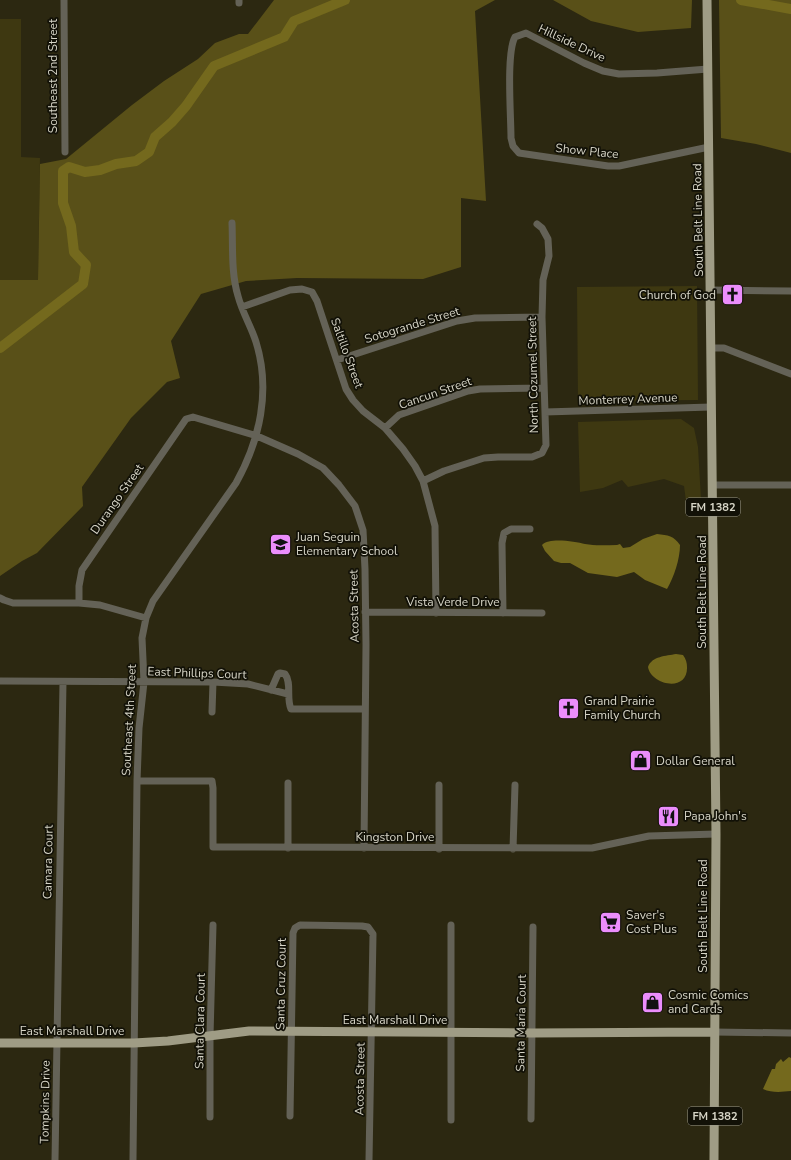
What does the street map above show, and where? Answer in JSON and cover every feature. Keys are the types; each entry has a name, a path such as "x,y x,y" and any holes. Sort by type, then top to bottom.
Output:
{"main road":[{"name":"South Belt Line Road","path":"707,0 716,834 714,1160"},
{"name":"East Marshall Drive","path":"0,1043 134,1043 168,1041 249,1031 714,1032"}],"street":[{"name":"Southeast 2nd Street","path":"64,0 65,152"},
{"name":"Hillside Drive","path":"513,146 511,138 510,59 512,43 515,37 526,33 584,63 603,71 619,74 708,69"},
{"name":"Show Place","path":"513,146 519,153 608,166 619,166 709,147"},
{"name":"Southeast 4th Street","path":"133,1160 137,781 139,728 144,682 142,638 146,618 153,601 236,483 246,465 257,436 264,388 262,365 256,341 238,297 234,279 232,223"},
{"name":"North Cozumel Street","path":"423,481 444,471 484,458 532,457 542,453 546,445 542,317 543,280 549,256 548,239 542,228 537,224"},
{"name":"Saltillo Street","path":"242,307 290,290 302,289 312,292 317,301 346,389 352,400 364,412 385,428 403,449 423,481 435,526 436,613"},
{"path":"710,290 791,291"},
{"name":"Sotogrande Street","path":"337,360 457,321 475,318 542,317"},
{"path":"711,348 724,348 791,374"},
{"name":"Cancun Street","path":"385,428 399,415 468,391 480,389 544,388"},
{"name":"Monterrey Avenue","path":"544,412 711,407"},
{"name":"Acosta Street","path":"193,417 257,436 298,454 323,468 340,485 355,506 363,530 365,612 364,848"},
{"name":"Durango Street","path":"79,603 79,586 82,570 186,419 193,417"},
{"path":"713,485 791,485"},
{"path":"503,613 502,542 504,533 511,529 530,529"},
{"path":"0,598 12,603 79,603 100,605 146,618"},
{"name":"Vista Verde Drive","path":"365,612 542,613"},
{"path":"271,690 278,674 283,673 288,680 288,703 291,709 365,710"},
{"name":"East Phillips Court","path":"0,681 213,682 248,684 288,694"},
{"name":"Camara Court","path":"56,1043 63,682"},
{"path":"212,712 213,682"},
{"name":"Kingston Drive","path":"137,781 212,781 213,847 439,849 592,848 649,836 716,834"},
{"path":"288,783 288,848"},
{"path":"439,784 439,849"},
{"path":"513,849 515,785"},
{"name":"Santa Clara Court","path":"210,1117 210,1036 213,925"},
{"name":"Santa Cruz Court","path":"290,1116 293,933 295,928 300,925 368,927"},
{"path":"451,925 451,1120"},
{"name":"Acosta Street","path":"368,927 373,934 369,1160"},
{"name":"Santa Maria Court","path":"531,1119 533,928"},
{"name":"East Marshall Drive","path":"714,1032 791,1033"},
{"name":"Tompkins Drive","path":"55,1160 56,1043"}],"shaded area":[{"path":"274,0 495,0 475,11 486,201 461,198 461,267 423,279 297,278 246,281 201,294 171,341 180,378 167,382 131,418 82,487 83,506 37,553 0,576 0,280 38,280 40,164 66,159 132,105 164,81 198,59 215,43 239,34 248,34"},
{"path":"553,0 692,0 691,28 638,32 591,21"},
{"path":"719,0 791,0 791,153 756,144 721,138"},
{"path":"0,19 21,19 21,157 40,158 38,280 0,280"},
{"path":"697,286 698,400 578,401 577,287"},
{"path":"681,419 694,428 698,447 702,517 688,516 684,486 664,479 628,487 622,480 603,488 580,492 578,422"},
{"path":"657,534 670,536 680,545 676,568 667,589 645,580 634,572 617,577 588,573 570,563 554,561 542,545 551,541 569,541 593,545 620,544 623,548 630,547 643,539"},
{"path":"676,654 683,655 687,662 686,675 682,680 669,684 662,682 651,673 648,667 650,663 660,657"},
{"path":"789,1057 791,1058 791,1091 773,1092 763,1089 772,1069 775,1069 776,1064 781,1059 783,1062"}],"waterway":[{"path":"0,348 83,284 86,265 74,252 71,226 63,203 63,171 69,167 85,172 100,170 116,164 136,161 149,152 155,137 172,122 186,106 214,66 284,37 294,21 345,0"},
{"path":"741,0 791,9"}],"place":[{"name":"Church of God","path":"732,295"},
{"name":"Juan Seguin Elementary School","path":"280,544"},
{"name":"Grand Prairie Family Church","path":"569,708"},
{"name":"Dollar General","path":"641,761"},
{"name":"Papa John's","path":"669,816"},
{"name":"Saver's Cost Plus","path":"611,922"},
{"name":"Cosmic Comics and Cards","path":"652,1002"}]}
